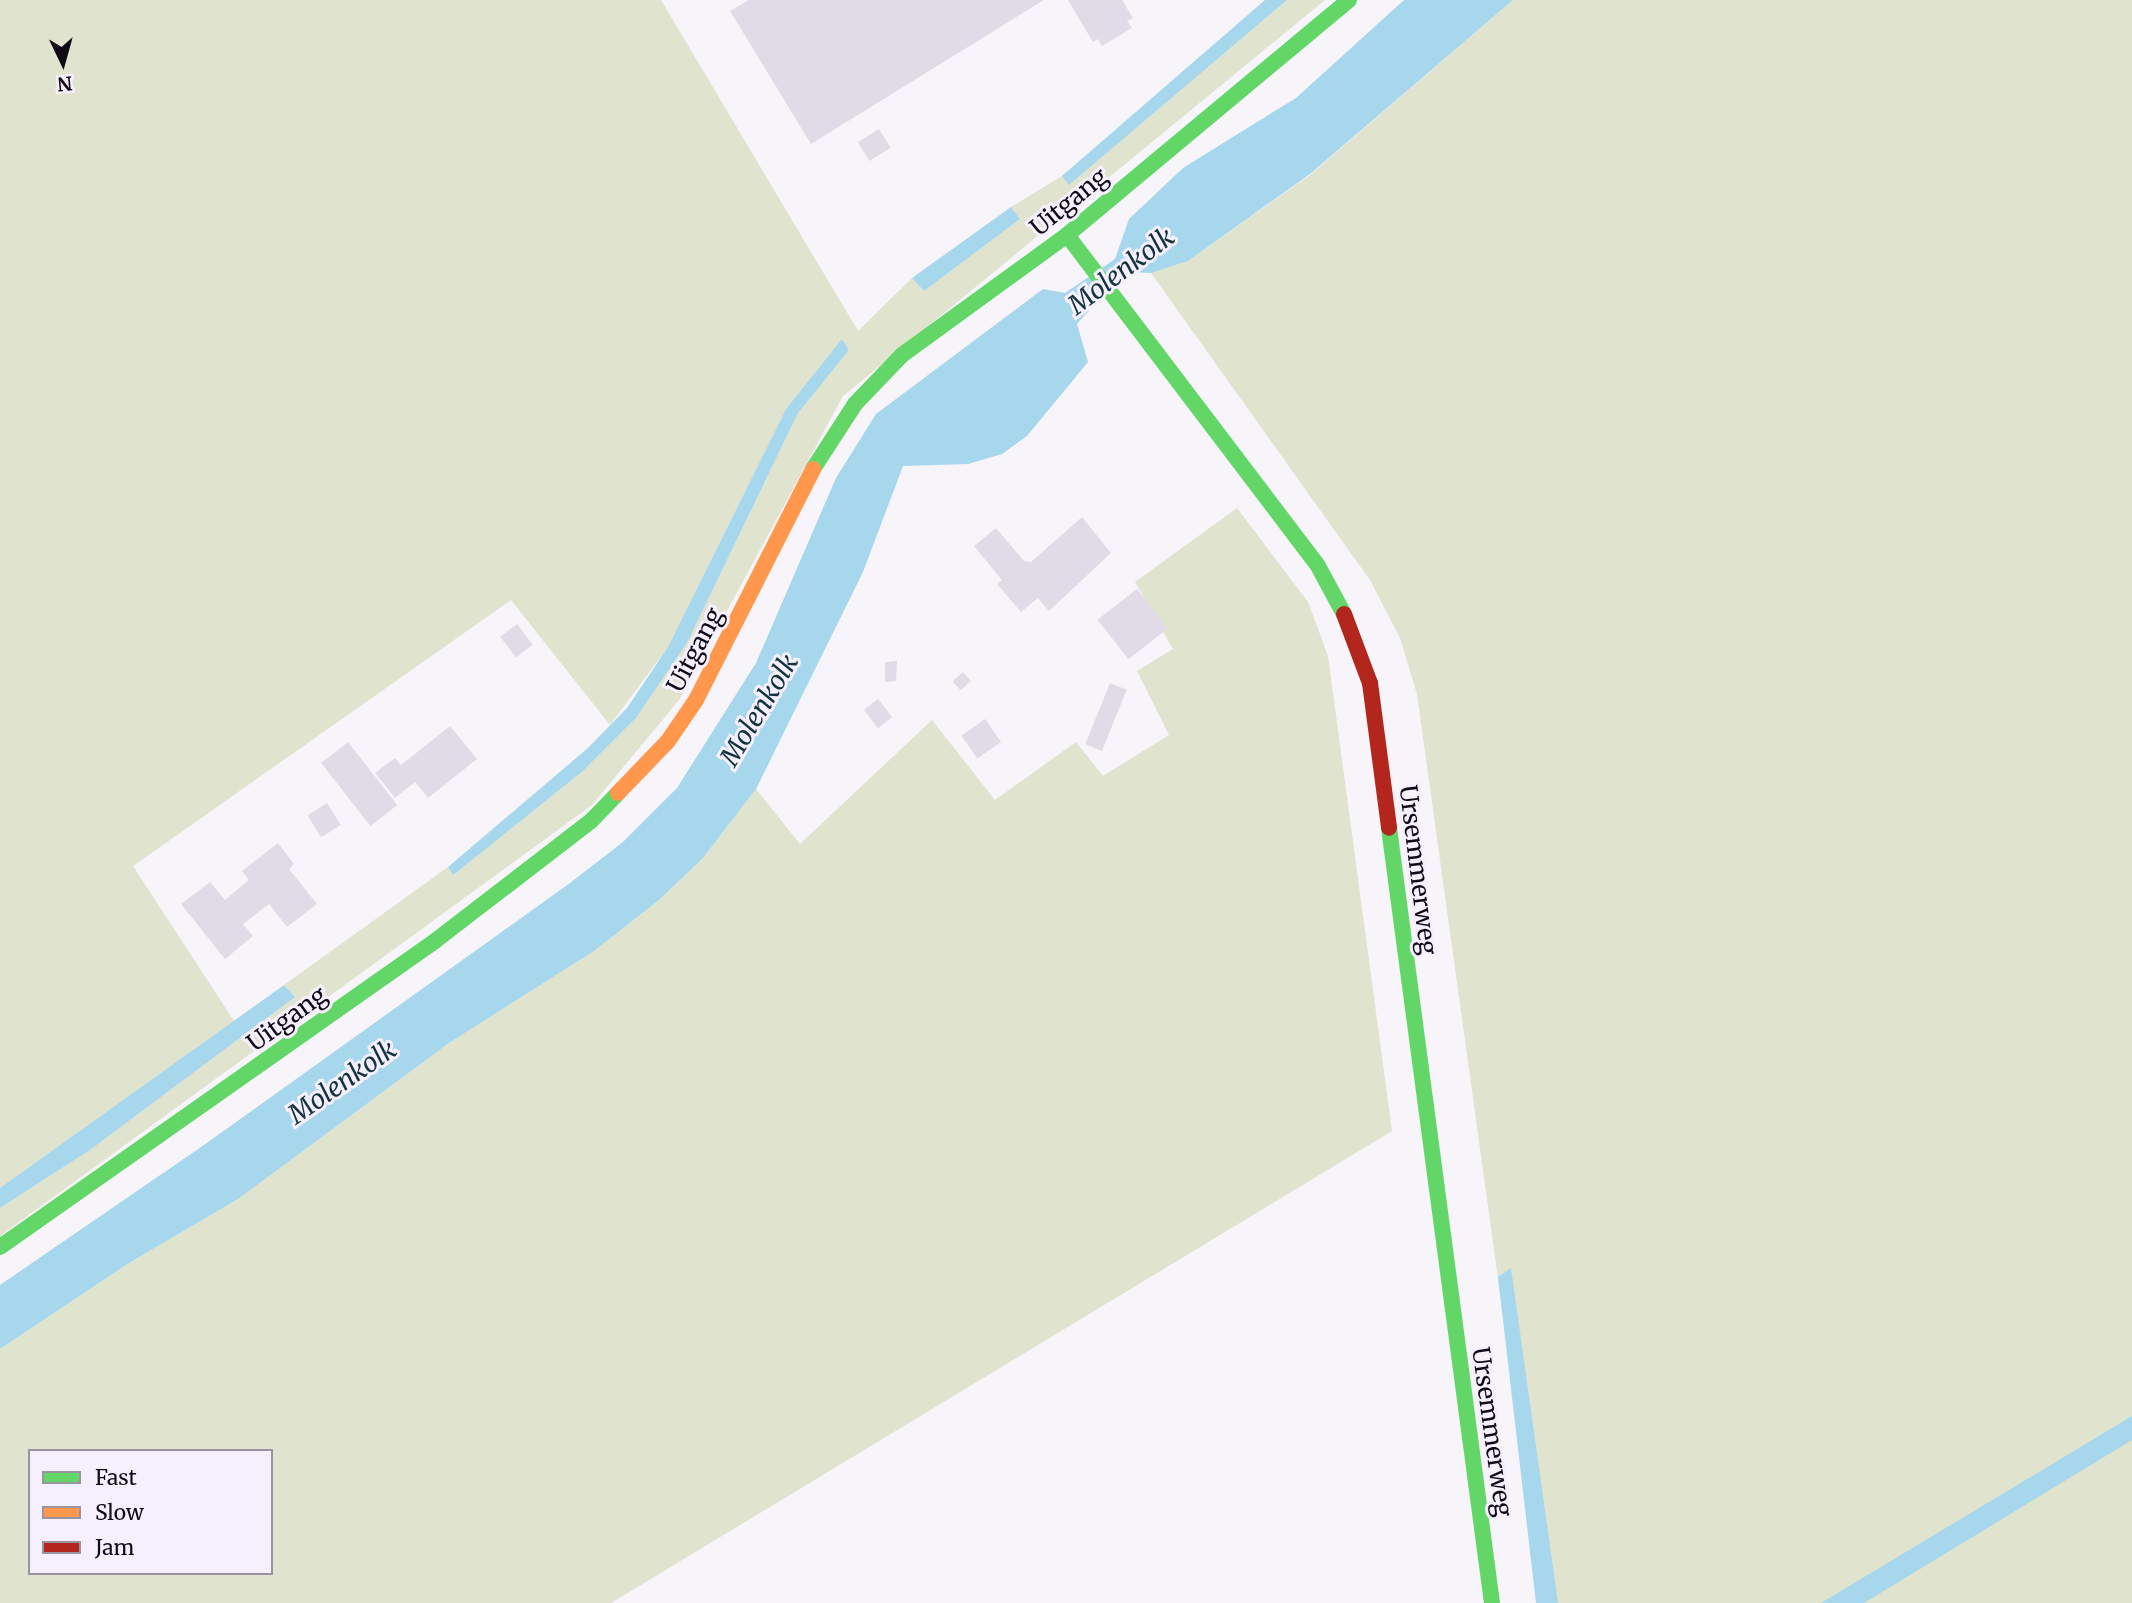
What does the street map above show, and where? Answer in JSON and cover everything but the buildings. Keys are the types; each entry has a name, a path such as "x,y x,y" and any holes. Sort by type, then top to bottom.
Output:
{"street":[{"name":"Uitgang","path":"0,1247 435,941 592,821 668,741 696,699 798,491 855,404 902,355 1067,235 1349,0"},
{"name":"Ursemmerweg","path":"1067,235 1118,307 1318,566 1350,625 1370,683 1492,1603"}],"green space":[{"path":"0,0 661,0 858,331 912,278 924,291 1020,219 1011,207 1062,176 1070,184 1287,0 1325,0 843,396 679,700 592,805 0,1236 0,1208 90,1150 295,997 284,985 448,867 453,874 583,771 636,718 687,643 798,413 849,349 842,340 786,409 668,647 610,725 511,600 133,866 234,1021 0,1188"},
{"path":"1513,0 2132,0 2132,1603 1543,1603 1417,694 1400,638 1370,580 1151,273 1188,261 1310,175"},
{"path":"1237,508 1308,602 1328,656 1392,1131 611,1603 0,1603 0,1349 129,1263 238,1199 449,1043 594,951 659,900 703,858 756,789 800,844 932,720 995,800 1076,742 1103,776 1169,735 1137,671 1173,649 1135,582"}],"water":[{"path":"1265,0 1287,0 1069,185 1062,176"},
{"name":"Molenkolk","path":"1404,0 1513,0 1310,174 1188,261 1151,273 1124,272 1077,324 1088,362 1027,436 1002,454 968,464 903,466 863,572 756,789 703,858 659,900 594,951 449,1043 238,1199 129,1263 0,1349 0,1285 204,1145 570,883 623,842 677,788 756,663 836,478 876,414 1043,289 1065,293 1115,259 1129,219 1183,168 1296,98"},
{"path":"1011,207 1020,219 924,291 912,278"},
{"path":"842,339 849,350 798,413 687,643 636,718 583,771 453,875 448,867 588,748 627,708 668,647 786,409"},
{"path":"284,985 295,997 90,1150 0,1208 0,1188"},
{"path":"1511,1268 1558,1603 1536,1603 1498,1277"},
{"path":"2132,1416 2132,1440 1864,1603 1821,1603"}],"traffic: fast":[{"path":"813,469 855,404 902,355 1067,235 1349,0"},
{"path":"1067,235 1318,566 1344,614"},
{"path":"0,1247 435,941 591,821 618,793"},
{"path":"1389,828 1492,1603"}],"traffic: slow":[{"path":"618,793 668,741 696,700 813,469"}],"traffic: jam":[{"path":"1344,614 1370,683 1389,828"}]}
